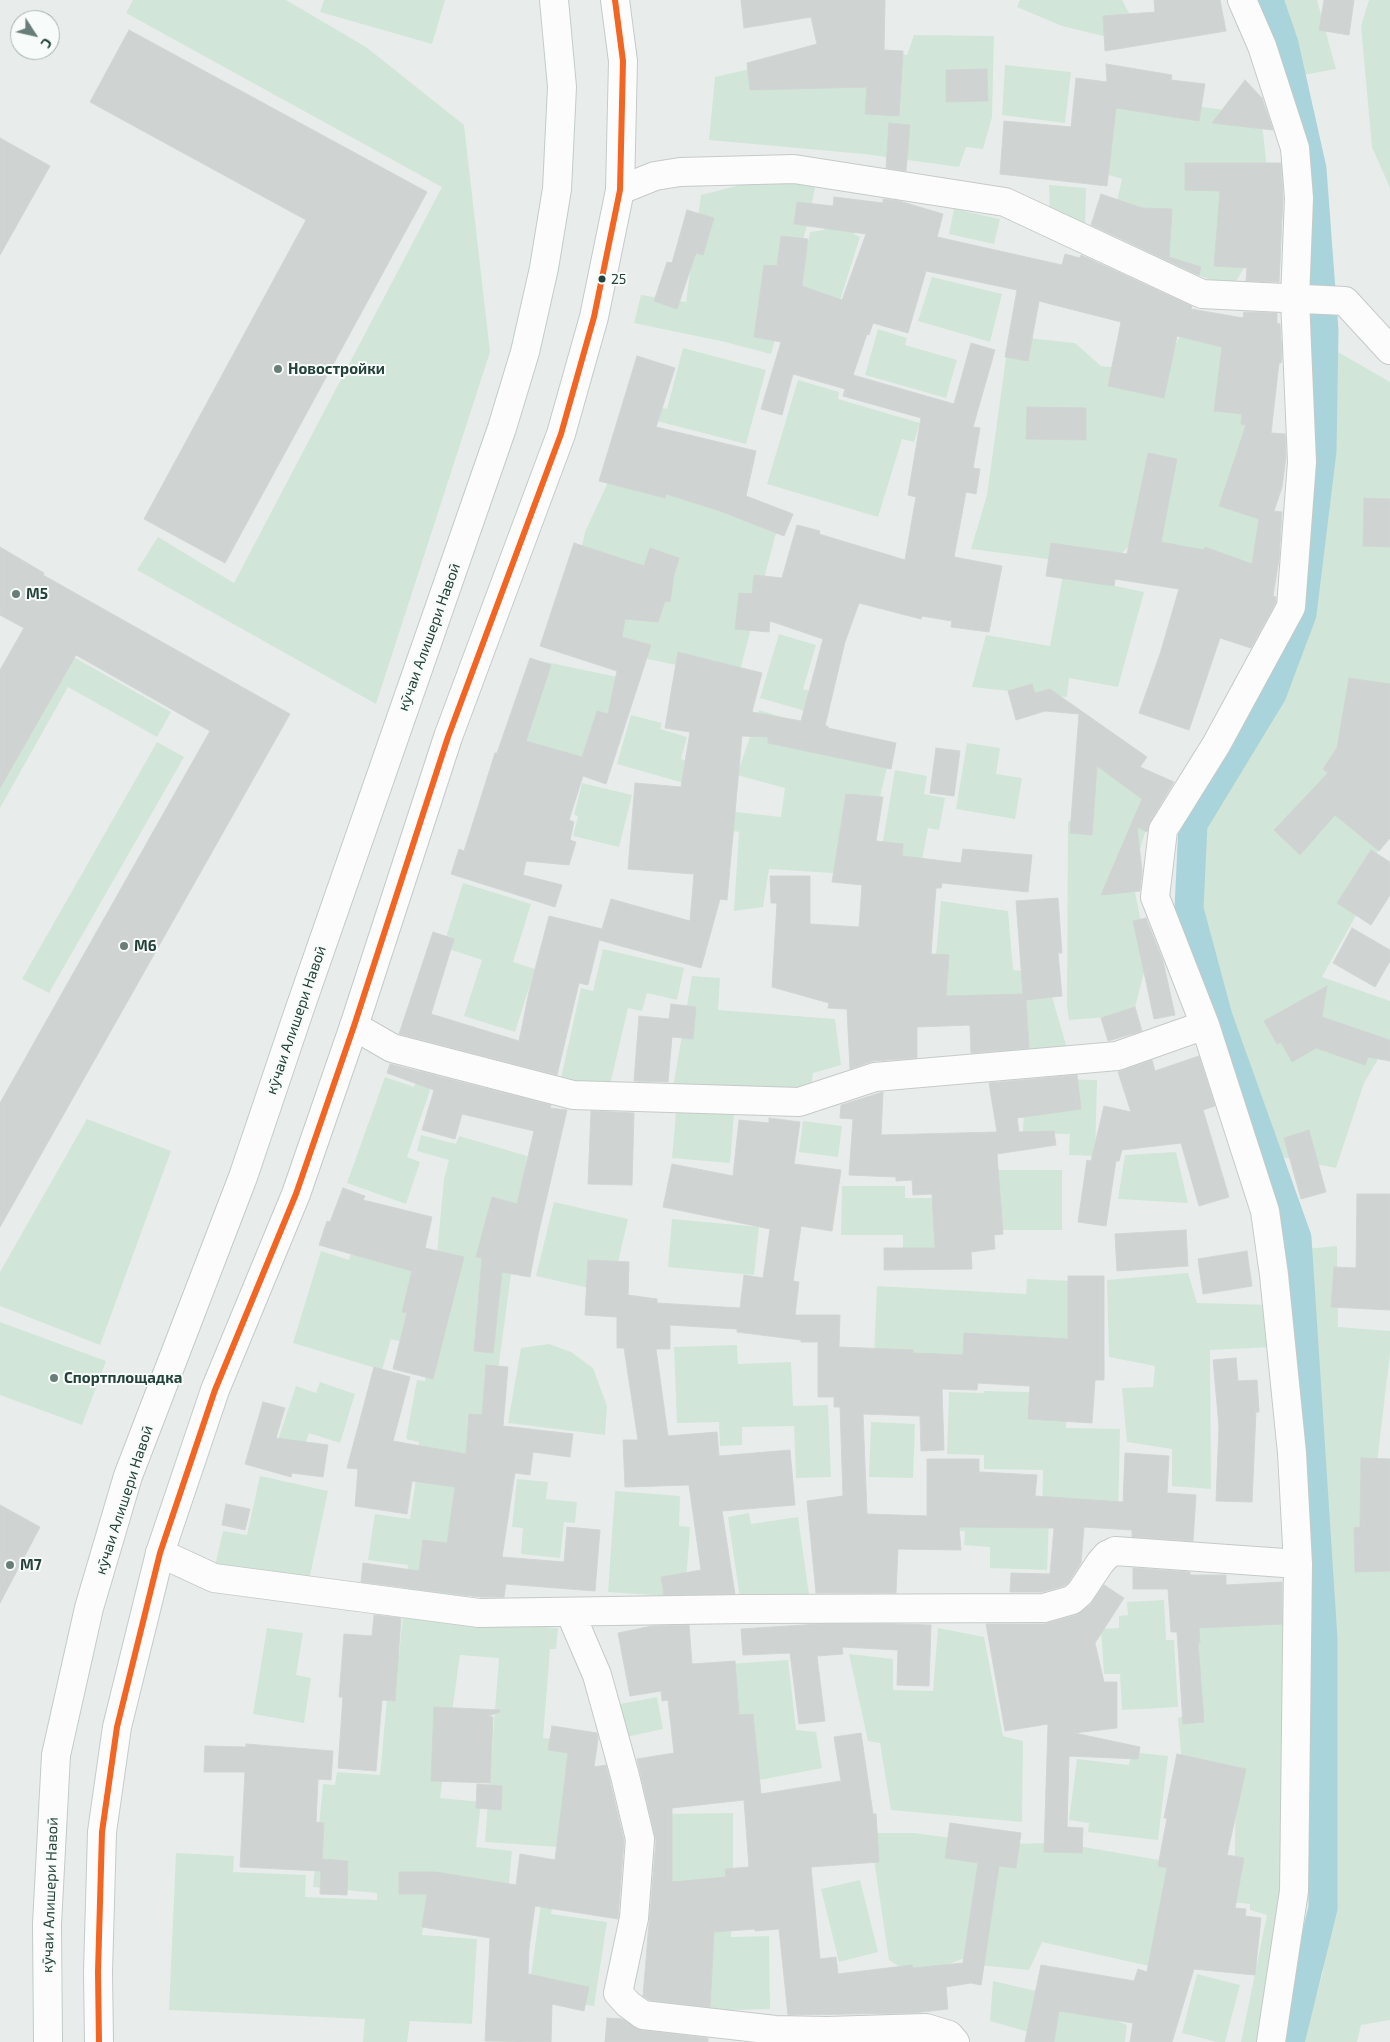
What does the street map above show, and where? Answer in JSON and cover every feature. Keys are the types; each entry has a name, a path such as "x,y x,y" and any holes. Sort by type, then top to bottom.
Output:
{"street":[{"name":"кӯчаи Алишери Навоӣ","path":"48,2042 47,1924 56,1755 89,1608 128,1476 243,1177 298,1011 502,428 525,352 544,268 557,189 562,87 554,0"},
{"path":"99,2042 98,1972 102,1832 117,1727 160,1553 215,1390 296,1194 354,1026 448,737 561,434 594,317 620,190 623,61 615,0"},
{"path":"1242,0 1262,46 1295,148 1300,198 1295,299 1302,462 1291,607 1216,744 1163,830 1155,897 1205,1025 1266,1211 1274,1275 1292,1453 1298,1564 1294,1891 1272,2042"},
{"path":"620,190 654,176 680,172 794,169 1005,202 1202,294 1344,301 1390,350"},
{"path":"354,1026 392,1048 573,1094 799,1102 875,1077 1117,1056 1205,1025"},
{"path":"160,1553 214,1578 479,1613 744,1609 1044,1608 1072,1600 1080,1593 1107,1555 1115,1551 1298,1564"},
{"path":"570,1612 597,1674 640,1839 634,1918 618,1992 628,2004 643,2015 776,2030 827,2031 926,2028 948,2035 954,2042"}],"green space":[{"path":"133,0 286,0 366,47 464,125 490,352 376,704 137,570 158,537 234,583 442,187 126,13"},
{"path":"324,0 445,0 432,44 320,12"},
{"path":"1020,0 1122,0 1140,33 1136,44 1062,26 1017,7"},
{"path":"1274,0 1317,0 1336,69 1298,76 1289,42"},
{"path":"1369,0 1390,0 1390,188 1372,147 1361,26"},
{"path":"914,35 994,36 992,117 983,149 966,147 959,167 864,154 709,140 715,77 853,45 907,55"},
{"path":"1005,65 1071,72 1065,123 1002,115"},
{"path":"1088,92 1248,113 1262,124 1267,169 1261,237 1233,287 1179,269 1110,232 1122,179 1078,166"},
{"path":"764,179 816,183 808,222 771,354 725,342 634,323 641,295 686,302 701,195"},
{"path":"1049,185 1086,188 1085,230 1050,219"},
{"path":"954,209 1000,219 994,244 949,234"},
{"path":"827,221 854,225 854,234 860,237 828,338 792,331 810,232 824,230"},
{"path":"932,277 1002,294 990,342 918,321"},
{"path":"878,329 907,338 905,345 957,360 946,398 865,375"},
{"path":"1184,329 1252,349 1270,494 1256,572 1138,537 1108,567 971,549 987,495 1009,336 1075,343 1101,366 1160,372"},
{"path":"683,348 766,370 746,444 649,419 652,405 667,409"},
{"path":"1331,348 1390,382 1390,817 1384,825 1366,897 1322,977 1390,1001 1390,1039 1364,1083 1336,1168 1281,1157 1229,1023 1197,913 1204,827 1279,692 1311,613 1330,453"},
{"path":"798,380 839,392 838,399 920,423 914,442 902,439 878,517 767,484"},
{"path":"615,467 780,518 738,678 562,641 585,532"},
{"path":"1063,575 1144,592 1118,687 1069,678 1067,697 972,687 986,635 1050,646"},
{"path":"779,634 816,645 803,689 815,693 809,712 760,698"},
{"path":"70,655 171,712 157,737 68,687 0,808 0,779"},
{"path":"536,660 637,681 620,701 592,728 569,795 479,821"},
{"path":"759,710 891,751 879,801 847,874 769,869 763,907 734,911 739,832 716,828 718,810 781,817 785,788 737,775"},
{"path":"631,715 662,723 660,729 687,737 681,759 697,764 691,785 617,764"},
{"path":"157,742 184,757 49,993 22,979"},
{"path":"967,743 1000,748 996,774 1022,778 1015,819 956,809"},
{"path":"1091,763 1158,788 1132,877 1148,957 1133,1015 1069,1020 1067,1006 1068,821 1089,824"},
{"path":"895,770 927,776 924,794 945,798 939,830 928,828 922,860 881,853"},
{"path":"582,783 632,795 619,847 573,836 578,816 574,815"},
{"path":"463,883 531,904 513,962 535,969 515,1032 464,1016 482,960 443,947"},
{"path":"941,901 1008,911 1013,970 1045,973 1067,1048 1023,1058 977,1042 978,1012 931,1010"},
{"path":"603,949 684,968 677,1000 647,993 642,1011 628,1008 609,1089 561,1078 581,988 593,991"},
{"path":"692,976 720,978 718,1010 835,1019 841,1065 813,1073 811,1090 672,1094"},
{"path":"421,1068 436,1073 407,1157 420,1162 406,1204 347,1183 385,1077 414,1087"},
{"path":"1060,1079 1097,1080 1095,1156 1069,1155 1070,1134 1023,1133 1024,1107"},
{"path":"677,1101 762,1108 761,1116 734,1114 730,1163 672,1158"},
{"path":"87,1119 171,1151 100,1345 0,1306 0,1272"},
{"path":"803,1121 842,1126 838,1157 799,1152"},
{"path":"421,1135 456,1144 459,1136 527,1156 464,1621 558,1628 556,1649 550,1649 543,1738 594,1742 591,1777 565,1775 559,1847 485,1842 499,1658 460,1655 440,1798 481,1802 476,1847 512,1851 507,1905 427,1897 422,1935 477,1939 472,2024 410,2021 407,2042 363,2042 365,2019 169,2010 176,1853 234,1856 233,1872 306,1875 305,1897 377,1900 377,1893 313,1887 323,1784 335,1785 337,1772 380,1775 391,1655 399,1655 408,1565 368,1560 375,1514 410,1519 415,1486 419,1442 406,1439 417,1380 425,1381 444,1179 449,1160 417,1151"},
{"path":"1176,1152 1188,1203 1118,1199 1125,1155"},
{"path":"995,1170 1062,1170 1062,1230 994,1230"},
{"path":"842,1186 905,1186 905,1198 958,1198 958,1254 903,1254 903,1235 841,1235"},
{"path":"554,1202 628,1219 611,1293 536,1276"},
{"path":"672,1219 759,1227 754,1275 668,1267"},
{"path":"356,1238 427,1259 402,1342 391,1339 382,1370 293,1343 321,1251 349,1260"},
{"path":"1337,1246 1338,1327 1390,1331 1390,1353 1368,1540 1390,1571 1390,2020 1361,2025 1357,2042 1303,2042 1323,1972 1329,1910 1332,1636 1322,1466 1305,1249"},
{"path":"1188,1273 1197,1303 1271,1305 1274,1347 1210,1350 1211,1489 1172,1486 1172,1449 1127,1442 1122,1388 1153,1387 1155,1366 1109,1357 1107,1280"},
{"path":"1027,1279 1094,1282 1091,1349 987,1362 874,1356 877,1286 1026,1294"},
{"path":"0,1322 106,1361 82,1425 0,1395"},
{"path":"549,1344 571,1352 593,1368 607,1406 605,1435 508,1423 521,1348"},
{"path":"737,1345 738,1364 791,1362 793,1406 828,1405 831,1477 796,1478 794,1426 742,1427 742,1445 720,1446 719,1422 677,1423 674,1347"},
{"path":"320,1382 355,1394 340,1443 309,1433 304,1448 278,1440 296,1386 316,1393"},
{"path":"984,1391 1067,1393 1066,1428 1120,1429 1118,1518 1042,1517 1043,1470 984,1469 984,1455 947,1454 949,1392 984,1393"},
{"path":"871,1422 915,1424 913,1478 869,1477"},
{"path":"260,1476 328,1491 308,1585 215,1566 223,1531 247,1535"},
{"path":"517,1479 548,1482 546,1499 577,1502 575,1523 564,1522 560,1558 521,1554 523,1528 512,1527"},
{"path":"615,1491 680,1496 679,1526 690,1527 685,1597 608,1592"},
{"path":"932,1499 1049,1520 1047,1570 990,1568 990,1547 964,1545 965,1531 931,1530"},
{"path":"749,1513 751,1524 798,1517 809,1595 741,1605 728,1517"},
{"path":"1164,1600 1166,1640 1174,1640 1178,1707 1122,1710 1120,1674 1104,1674 1101,1629 1119,1628 1119,1616 1128,1615 1127,1602"},
{"path":"1190,1602 1285,1612 1283,1633 1292,1635 1289,1909 1266,2042 1241,2042 1267,1915 1250,1910 1250,1904 1230,1902 1235,1851 1236,1773 1182,1764 1178,1718 1197,1711"},
{"path":"267,1628 303,1633 296,1675 311,1678 304,1723 253,1714"},
{"path":"938,1628 984,1637 1003,1736 1023,1741 1022,1822 891,1810 880,1743 868,1741 849,1654 893,1659 893,1690 933,1691"},
{"path":"788,1660 796,1730 816,1732 822,1768 749,1782 729,1664"},
{"path":"657,1697 663,1729 626,1737 620,1704"},
{"path":"1131,1752 1168,1756 1158,1840 1088,1832 1089,1823 1069,1820 1077,1759 1129,1765"},
{"path":"733,1813 733,1882 667,1882 666,1814"},
{"path":"870,1833 914,1833 996,1844 1061,1843 1165,1861 1178,1905 1149,1966 1042,1942 1029,1970 978,1965 967,1957 916,1977 889,1960"},
{"path":"860,1880 878,1952 839,1962 821,1889"},
{"path":"543,1890 555,1892 551,1914 607,1922 594,2006 528,1996"},
{"path":"731,1917 731,1937 769,1936 770,2009 651,2012 651,1982 689,1918"},
{"path":"1197,1974 1240,1985 1225,2042 1217,2042 1182,2033"},
{"path":"993,1981 1062,1997 1127,2025 1125,2042 1030,2042 1032,2033 990,2021"}],"building":[{"path":"741,0 885,0 884,50 903,51 899,116 865,114 867,87 750,90 747,63 817,44 811,17 744,28"},
{"path":"1154,0 1220,0 1226,31 1105,51 1103,16 1155,12"},
{"path":"1324,0 1354,0 1349,35 1319,30"},
{"name":"Новостройки","path":"129,30 427,192 225,563 144,519 306,220 90,102"},
{"path":"1106,64 1172,75 1171,80 1205,84 1199,121 1116,108 1107,186 1000,174 1004,121 1071,127 1076,78 1107,82"},
{"path":"987,69 988,101 946,102 946,70"},
{"path":"1245,80 1262,98 1273,130 1212,123"},
{"path":"889,123 910,125 906,171 886,168"},
{"path":"0,138 50,166 0,255"},
{"path":"1185,163 1281,163 1283,198 1279,282 1246,281 1247,268 1214,266 1220,191 1185,190"},
{"path":"1101,194 1142,208 1172,209 1169,257 1201,267 1199,275 1091,225"},
{"path":"834,197 883,203 883,199 899,201 943,214 937,237 1062,265 1065,254 1080,258 1081,255 1192,306 1191,309 1243,318 1244,312 1277,313 1277,323 1280,324 1282,356 1281,363 1279,363 1271,433 1285,434 1286,457 1282,487 1274,511 1282,512 1279,559 1273,596 1276,597 1276,602 1251,648 1220,638 1189,730 1139,713 1160,654 1179,589 1115,579 1114,586 1046,576 1051,543 1127,554 1148,453 1177,459 1161,542 1204,550 1205,547 1252,564 1259,519 1219,506 1246,425 1241,424 1242,414 1214,411 1222,347 1177,336 1164,398 1108,386 1121,322 1039,301 1028,361 1005,357 1017,290 926,271 908,333 873,323 869,335 867,334 853,375 954,404 971,343 995,350 973,427 980,428 973,468 980,469 976,494 966,492 954,557 1002,566 989,632 951,627 952,621 922,616 921,619 859,603 845,642 825,726 896,743 891,769 768,743 768,737 742,736 727,900 720,899 701,968 599,940 588,985 579,983 557,1075 399,1034 433,932 454,939 431,1014 519,1041 529,992 549,916 602,929 611,899 690,921 694,874 628,869 635,783 681,787 690,732 665,728 678,652 762,673 752,712 801,721 823,639 770,621 769,632 735,629 739,593 752,594 754,575 782,578 797,525 820,531 819,534 905,560 916,497 908,495 921,418 843,396 845,389 793,374 782,415 761,409 781,342 754,337 764,265 777,266 781,236 808,239 802,286 842,300 866,234 794,224 797,202 833,206"},
{"path":"687,210 714,218 703,255 696,253 677,309 654,301 667,262 672,263"},
{"path":"637,356 675,368 656,427 756,451 746,496 793,514 784,536 720,511 666,494 665,498 599,481"},
{"path":"1027,407 1086,408 1086,440 1026,439"},
{"path":"1364,498 1390,499 1390,547 1363,546"},
{"path":"574,543 644,566 650,548 679,558 670,602 665,601 658,622 625,619 622,637 651,645 606,784 583,776 569,820 574,822 570,840 576,842 569,865 526,861 523,875 562,885 555,907 451,874 459,849 464,851 495,753 497,753 530,658 551,665 526,741 582,757 597,711 608,714 617,671 540,646"},
{"name":"М6","path":"0,547 44,573 43,575 290,714 0,1227 0,1103 210,731 76,655 0,788 0,670 24,628 0,615"},
{"path":"1349,678 1390,684 1390,838 1379,851 1335,815 1300,855 1274,830 1328,773 1323,769 1337,748"},
{"path":"1032,684 1035,693 1050,689 1147,757 1140,767 1174,782 1150,822 1147,832 1137,827 1142,871 1140,891 1101,895 1142,799 1097,766 1092,835 1070,833 1079,714 1045,711 1016,720 1008,691"},
{"path":"936,748 960,751 954,796 930,793"},
{"path":"846,794 883,797 876,841 903,844 902,856 961,863 963,849 1032,855 1028,892 942,883 941,888 936,888 931,954 949,955 946,996 1023,994 1016,901 1058,898 1062,953 1058,953 1062,996 1026,1000 1029,1048 971,1053 970,1025 917,1027 917,1058 873,1061 850,1069 847,1009 828,1008 829,1003 772,987 777,903 771,903 770,876 810,876 810,924 859,927 862,885 832,882"},
{"path":"1371,850 1390,862 1390,895 1371,925 1337,903"},
{"path":"1146,918 1163,961 1175,1015 1154,1019 1133,921"},
{"path":"1352,928 1390,950 1390,961 1375,987 1333,963"},
{"path":"1327,986 1322,1017 1390,1040 1390,1061 1368,1057 1365,1065 1316,1048 1292,1062 1281,1042 1277,1044 1264,1021"},
{"path":"671,1004 696,1007 693,1039 672,1037 668,1082 634,1081 639,1016 669,1019"},
{"path":"1135,1007 1142,1031 1108,1041 1101,1018"},
{"path":"1199,1056 1215,1106 1203,1110 1229,1197 1199,1206 1181,1143 1122,1150 1119,1161 1116,1161 1106,1226 1078,1222 1087,1160 1091,1161 1104,1106 1131,1112 1118,1072 1152,1060 1155,1071"},
{"path":"390,1064 551,1105 550,1108 567,1110 530,1277 502,1272 493,1353 474,1351 482,1258 476,1257 492,1197 517,1204 534,1131 462,1114 455,1139 422,1130 434,1090 387,1073"},
{"path":"1077,1075 1081,1109 1017,1118 1019,1132 1054,1131 1056,1145 997,1154 1003,1234 994,1235 995,1249 971,1252 972,1269 884,1270 884,1248 935,1248 932,1194 913,1195 912,1180 896,1181 896,1177 849,1175 853,1119 840,1118 841,1105 883,1092 881,1135 997,1132 989,1083"},
{"path":"591,1111 634,1113 632,1185 588,1184"},
{"path":"769,1118 800,1122 794,1164 841,1170 832,1231 801,1226 793,1281 799,1282 795,1315 840,1315 839,1347 913,1350 913,1353 963,1355 964,1333 1068,1339 1068,1276 1104,1276 1104,1380 1095,1380 1092,1423 1028,1419 1030,1386 978,1383 977,1390 942,1389 944,1450 921,1451 920,1416 863,1414 867,1514 927,1516 927,1459 979,1459 979,1472 1037,1475 1035,1496 1123,1502 1125,1453 1169,1456 1167,1493 1196,1495 1193,1541 1132,1537 1132,1530 1084,1527 1081,1563 1068,1583 1064,1586 1042,1592 1010,1592 1011,1573 1050,1574 1054,1528 959,1527 961,1550 898,1549 896,1593 816,1593 807,1501 843,1496 840,1407 834,1407 834,1397 818,1397 818,1342 801,1342 801,1340 737,1332 737,1329 670,1325 670,1349 656,1349 668,1436 717,1432 719,1456 790,1450 795,1505 722,1511 735,1594 664,1595 661,1577 701,1570 689,1485 625,1487 623,1440 638,1440 624,1348 617,1348 617,1317 585,1315 588,1260 629,1262 628,1295 657,1299 657,1303 740,1308 744,1275 763,1278 770,1229 663,1207 672,1164 733,1176 739,1120 769,1123"},
{"path":"1309,1130 1326,1192 1301,1199 1284,1138"},
{"path":"343,1188 365,1196 363,1200 432,1217 425,1248 464,1257 433,1379 393,1369 407,1313 402,1312 412,1271 319,1245 327,1221 330,1222"},
{"path":"1357,1194 1390,1194 1390,1310 1331,1307 1334,1267 1356,1268"},
{"path":"1186,1230 1188,1266 1117,1271 1115,1234"},
{"path":"1247,1251 1252,1286 1203,1294 1198,1259"},
{"path":"1236,1358 1238,1381 1257,1380 1259,1412 1256,1412 1252,1502 1216,1501 1219,1426 1213,1360"},
{"path":"486,1365 508,1367 503,1426 573,1434 570,1457 533,1452 530,1475 515,1473 502,1557 564,1562 567,1527 600,1530 595,1591 506,1584 504,1597 480,1597 361,1582 363,1563 419,1571 423,1540 447,1543 455,1487 412,1481 407,1514 355,1506 358,1469 347,1468 374,1367 410,1377 393,1441 466,1454 469,1414 482,1415"},
{"path":"263,1402 285,1408 276,1438 328,1445 323,1477 292,1473 291,1477 245,1464"},
{"path":"1361,1458 1390,1459 1390,1571 1355,1572 1354,1528 1360,1527"},
{"path":"226,1504 250,1509 245,1530 222,1525"},
{"name":"М7","path":"0,1505 40,1527 0,1603"},
{"path":"1133,1568 1190,1572 1190,1575 1226,1575 1226,1585 1282,1582 1282,1624 1199,1628 1200,1643 1198,1643 1204,1722 1183,1724 1177,1632 1171,1632 1168,1589 1133,1589"},
{"path":"1104,1585 1124,1598 1095,1643 1104,1682 1117,1682 1117,1728 1074,1733 1140,1747 1138,1759 1069,1756 1067,1827 1083,1828 1082,1853 1044,1852 1048,1724 1005,1731 986,1624 1044,1624 1076,1615 1090,1605"},
{"path":"374,1615 401,1618 395,1701 382,1700 376,1771 338,1768 343,1697 339,1697 344,1634 372,1636"},
{"path":"819,1624 931,1625 929,1686 897,1685 898,1650 842,1647 843,1654 817,1656 825,1721 799,1724 790,1653 743,1655 741,1629"},
{"path":"689,1625 692,1664 735,1661 739,1715 753,1714 761,1794 841,1781 834,1737 861,1733 873,1814 876,1814 879,1862 811,1867 820,1959 836,1957 838,1974 912,1965 913,1968 963,1963 978,1863 945,1858 950,1823 1021,1833 1016,1868 999,1866 981,1985 971,1983 946,1987 948,2009 913,2013 788,2015 779,1929 755,1931 755,1929 714,1932 710,2007 649,2000 643,1996 656,1840 637,1759 674,1753 668,1700 662,1701 661,1691 630,1696 618,1633 652,1626","holes":["744,1800 749,1867 725,1869 726,1877 672,1882 672,1808"]},
{"path":"434,1707 500,1710 500,1712 488,1716 493,1717 490,1783 431,1781"},
{"path":"552,1726 597,1733 598,1739 594,1767 606,1765 624,1840 618,1919 535,1906 529,1948 528,1974 589,1987 584,2011 552,2004 551,2042 485,2041 490,1938 422,1927 427,1894 399,1894 399,1872 436,1872 516,1885 520,1854 555,1860 568,1753 548,1750"},
{"path":"246,1744 333,1751 331,1780 318,1779 316,1822 324,1823 322,1859 348,1861 347,1895 320,1894 321,1871 240,1867 245,1772 204,1772 205,1746 246,1747"},
{"path":"1177,1754 1246,1769 1227,1855 1244,1858 1235,1908 1246,1909 1245,1916 1261,1918 1255,1975 1194,1969 1172,2042 1130,2042 1133,2023 1059,2011 1054,2042 1025,2042 1041,1965 1134,1981 1138,1969 1147,1972 1167,1868 1158,1866 1167,1818 1164,1818"},
{"path":"477,1784 502,1786 501,1810 476,1808"},
{"path":"607,2018 622,2019 641,2030 708,2038 708,2042 605,2042"}],"waterway":[{"path":"1269,0 1284,44 1312,169 1324,331 1322,451 1302,614 1272,694 1193,824 1189,909 1218,1017 1297,1238 1323,1639 1323,1908 1290,2042"}],"transit line":[{"path":"99,2042 98,1972 102,1832 117,1727 160,1553 215,1390 296,1194 354,1026 448,737 561,434 594,317 620,190 623,61 615,0"}],"place":[{"name":"25","path":"602,279"},
{"name":"Новостройки","path":"278,369"},
{"name":"М5","path":"16,594"},
{"name":"М6","path":"124,946"},
{"name":"Спортплощадка","path":"54,1378"},
{"name":"М7","path":"10,1565"}]}
